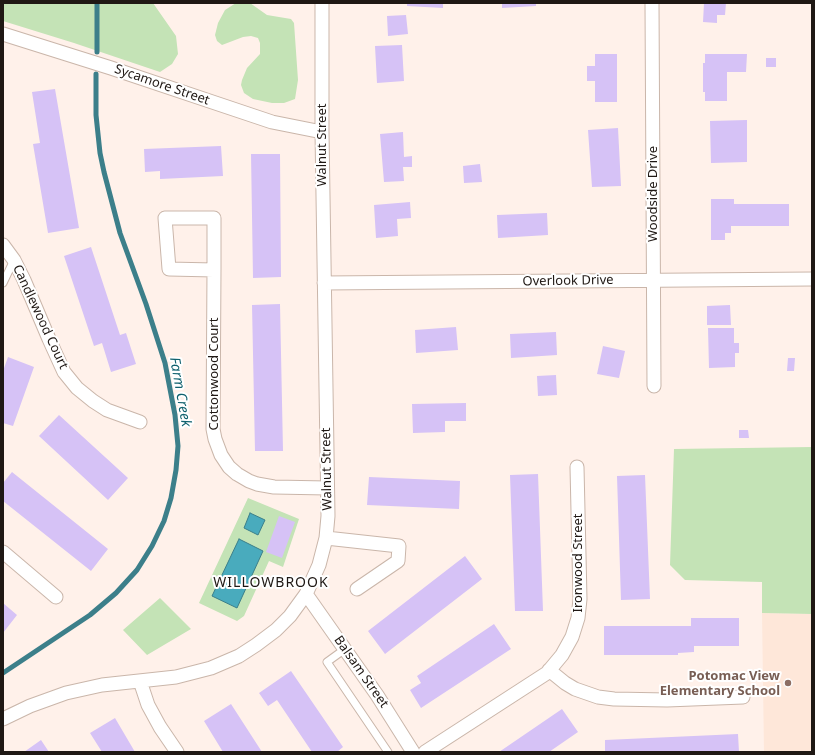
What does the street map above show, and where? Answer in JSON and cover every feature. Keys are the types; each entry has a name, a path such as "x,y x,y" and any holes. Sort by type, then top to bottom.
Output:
{"street":[{"name":"Walnut Street","path":"3,718 66,693 102,685 176,677 211,668 238,656 276,630 290,616 306,594 319,565 326,538 328,516 322,132 322,3"},
{"name":"Woodside Drive","path":"652,3 654,386"},
{"name":"Sycamore Street","path":"3,34 111,68 272,122 322,132"},
{"name":"Cottonwood Court","path":"214,270 169,269 164,218 214,218 214,270 213,429 216,443 221,455 236,474 257,484 274,487 327,488"},
{"name":"Candlewood Court","path":"3,245 14,260 24,280 64,372 77,388 93,401 107,410 140,422"},
{"name":"Overlook Drive","path":"324,283 812,279"},
{"name":"Ironwood Street","path":"424,752 550,670 562,655 572,637 578,618 580,599 577,467"},
{"path":"326,538 399,546 398,561 357,589"},
{"path":"3,552 56,597"},
{"name":"Balsam Street","path":"306,594 377,695 413,752"},
{"path":"550,670 565,683 579,691 598,697 614,699 667,700 743,697"},
{"path":"140,681 148,705 160,727 177,752"}],"lane":[{"path":"3,283 14,260"},
{"path":"345,649 327,662 388,752"}],"shaded area":[{"name":"Potomac View Elementary School","path":"762,613 812,614 812,752 764,752"}],"green space":[{"path":"3,3 153,3 176,36 178,54 172,64 160,72 3,21"},
{"path":"236,3 250,3 267,15 291,19 294,23 298,80 295,99 284,103 272,103 253,99 244,93 241,85 242,80 247,68 260,54 260,43 258,38 251,36 243,37 222,45 217,41 215,35 218,23 225,10"},
{"path":"812,447 812,614 762,613 762,582 685,580 670,565 674,449"},
{"path":"248,498 299,519 283,567 269,561 244,616 237,621 199,603"},
{"path":"160,598 191,629 147,655 123,630"}],"water":[{"path":"250,513 265,520 258,535 244,528"},
{"path":"239,539 263,551 237,608 212,596"}],"building":[{"path":"407,3 443,3 443,8 407,6"},
{"path":"502,3 536,3 536,6 502,8"},
{"path":"704,3 726,3 725,15 717,15 717,23 703,22"},
{"path":"406,15 408,34 388,36 387,16"},
{"path":"402,45 404,81 377,83 375,46"},
{"path":"595,54 617,54 617,102 595,102 595,81 587,81 587,66 595,66"},
{"path":"705,54 747,54 746,72 727,72 727,101 705,101 705,92 703,92 703,63 705,63"},
{"path":"766,58 776,58 776,67 766,67"},
{"path":"55,89 79,228 48,233 33,144 40,143 32,92"},
{"path":"747,120 747,162 711,163 710,121"},
{"path":"618,128 621,186 592,187 588,130"},
{"path":"403,132 404,157 412,156 412,167 403,167 404,181 384,182 380,134"},
{"path":"221,146 223,176 160,179 160,171 145,172 144,149"},
{"path":"251,154 280,154 281,277 253,278"},
{"path":"480,164 482,182 464,183 463,166"},
{"path":"711,199 734,199 734,204 789,204 789,226 731,226 731,233 725,233 725,240 711,240"},
{"path":"410,202 411,218 397,219 398,236 376,238 374,205"},
{"path":"547,213 548,235 498,238 497,215"},
{"path":"91,247 120,335 126,333 136,364 111,372 102,343 94,346 64,256"},
{"path":"280,304 283,451 255,451 252,305"},
{"path":"730,305 731,325 707,325 707,306"},
{"path":"456,327 458,350 416,353 415,330"},
{"path":"708,328 734,328 734,343 739,343 739,353 735,353 735,367 709,368"},
{"path":"556,332 557,355 511,358 510,334"},
{"path":"603,346 625,351 619,378 597,374"},
{"path":"8,357 34,367 13,426 3,423 3,371"},
{"path":"788,358 795,358 794,371 787,371"},
{"path":"556,375 557,395 538,396 537,376"},
{"path":"466,403 466,421 445,421 445,432 413,433 412,404"},
{"path":"59,415 128,478 108,500 39,436"},
{"path":"739,430 748,430 749,438 739,438"},
{"path":"12,472 108,549 91,571 3,501 3,483"},
{"path":"538,474 543,611 515,611 510,475"},
{"path":"645,475 650,599 621,600 617,476"},
{"path":"369,477 460,481 459,509 367,505"},
{"path":"279,516 295,522 282,558 266,552"},
{"path":"465,556 482,579 385,654 368,631"},
{"path":"3,603 17,615 3,633"},
{"path":"691,618 739,618 739,646 694,646 694,652 678,653 678,655 604,655 604,626 691,626"},
{"path":"494,624 511,649 421,708 410,690 421,683 417,676"},
{"path":"291,671 343,747 337,752 312,752 277,700 268,706 259,693"},
{"path":"231,704 262,752 223,752 204,721"},
{"path":"562,709 578,732 549,752 499,752"},
{"path":"115,718 135,752 102,752 90,733"},
{"path":"738,734 739,752 605,752 605,740"},
{"path":"41,740 49,752 24,752"}],"waterway":[{"name":"Farm Creek","path":"97,3 97,52"},
{"name":"Farm Creek","path":"3,673 90,615 116,593 137,570 152,546 164,521 171,498 176,470 178,446 175,415 165,363 146,304 120,233 100,153 96,115 96,74"}],"place":[{"name":"Potomac View Elementary School","path":"788,683"}],"district":[{"name":"WILLOWBROOK","path":"271,583"}]}
